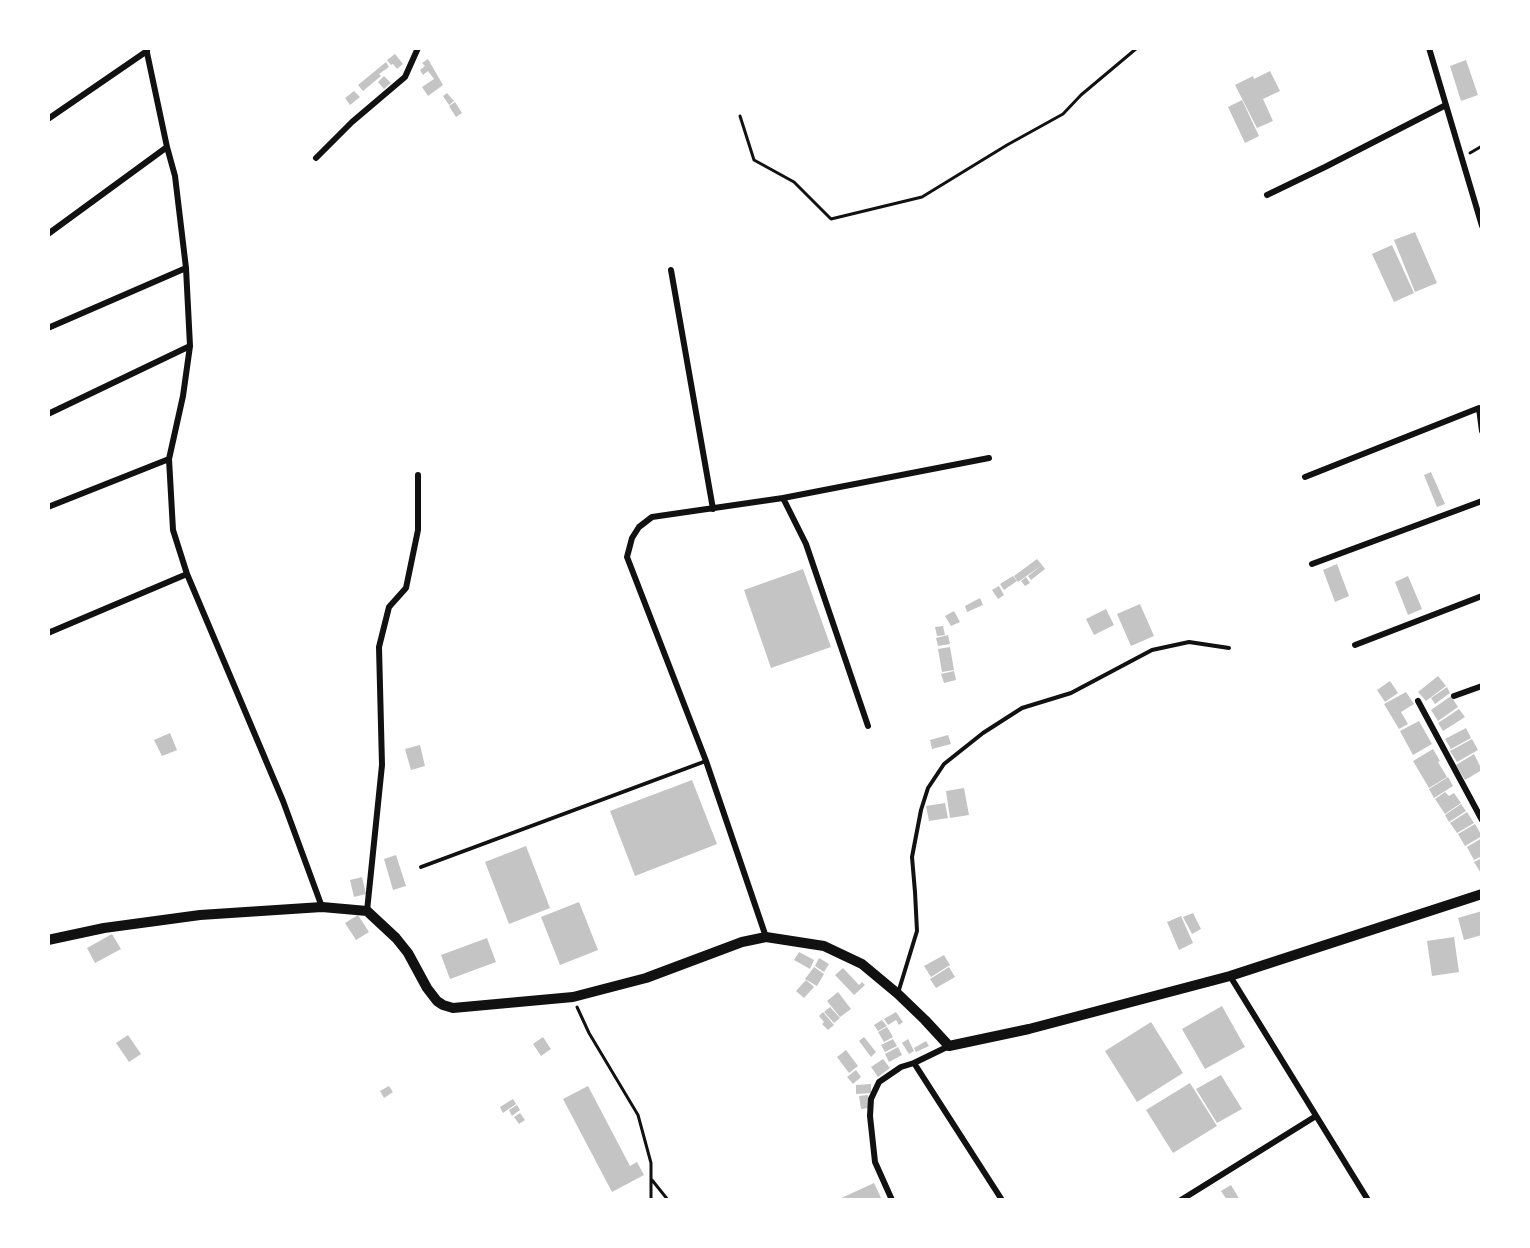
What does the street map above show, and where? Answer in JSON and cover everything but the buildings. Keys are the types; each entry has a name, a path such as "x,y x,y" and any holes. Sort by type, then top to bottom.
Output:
{"street":[{"path":"316,158 352,122 405,77 418,48"},
{"path":"1429,48 1482,226"},
{"path":"48,119 146,49 167,147 176,176 186,268 190,346 183,396 169,459 173,530 187,574 284,801 322,907"},
{"path":"1267,195 1446,105"},
{"path":"48,234 167,147"},
{"path":"48,328 186,268"},
{"path":"671,270 713,508"},
{"path":"48,414 190,346"},
{"path":"1305,477 1480,407 1482,431"},
{"path":"766,937 706,761 627,557 632,538 639,527 652,517 783,498 989,458"},
{"path":"48,507 169,459"},
{"path":"367,911 382,765 379,647 389,607 406,588 418,530 418,475"},
{"path":"783,498 806,544 868,726"},
{"path":"1312,564 1482,501"},
{"path":"48,633 187,574"},
{"path":"1355,645 1482,596"},
{"path":"1454,696 1482,687"},
{"path":"1418,701 1482,820"},
{"path":"892,1200 875,1162 870,1116 871,1099 879,1082 901,1067 949,1046 1029,1029 1230,976 1482,894"},
{"path":"48,940 104,928 200,915 322,907 367,911 402,945 437,1001 453,1008 573,997 646,978 742,942 766,937 824,946 862,964 898,994 949,1046"},
{"path":"1230,976 1368,1200"},
{"path":"914,1063 1002,1200"},
{"path":"1181,1200 1316,1116"}],"lane":[{"path":"898,994 916,931 912,857 921,810 928,788 944,764 983,733 1022,708 1071,693 1152,650 1189,642 1229,648"},
{"path":"421,867 706,761"}],"path":[{"path":"740,116 754,160 794,182 831,219 922,197 1063,114 1081,95 1137,48"},
{"path":"573,997 589,1034 638,1115 651,1163 651,1200"},
{"path":"651,1179 668,1200"}]}
